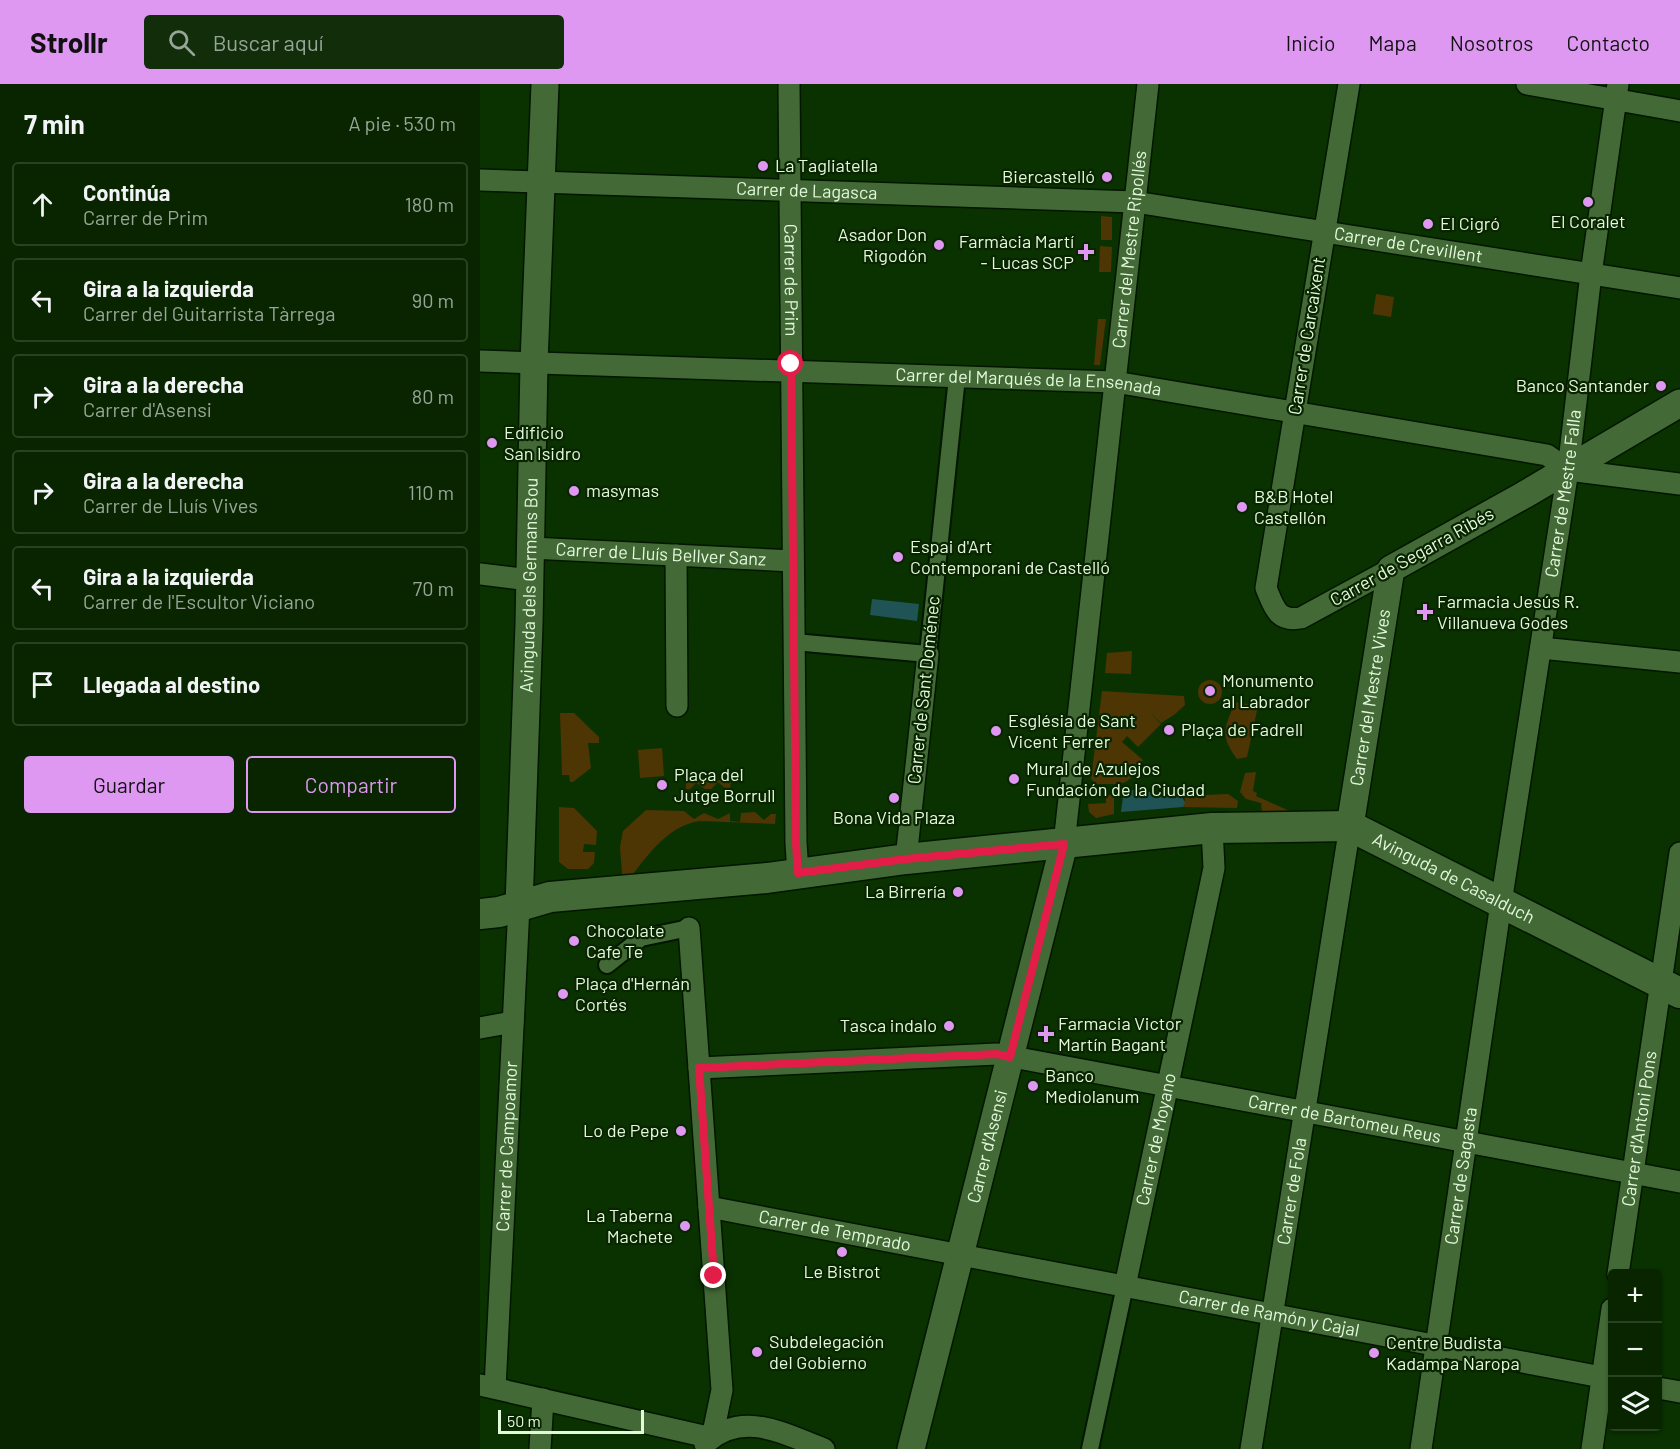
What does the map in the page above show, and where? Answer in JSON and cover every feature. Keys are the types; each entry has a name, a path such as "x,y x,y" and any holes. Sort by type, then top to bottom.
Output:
{"main road":[{"name":"Avinguda de Casalduch","path":"1212,828 1350,826 1670,988"},
{"path":"480,914 499,912 550,897 767,878 906,859 1212,828"}],"street":[{"name":"Avinguda dels Germans Bou","path":"519,906 531,548 534,363 545,84"},
{"name":"Carrer de Prim","path":"789,84 798,873"},
{"name":"Carrer del Mestre Ripollés","path":"1064,844 1148,84"},
{"name":"Carrer de Carcaixent","path":"1266,588 1348,84"},
{"path":"1527,84 1617,92 1680,111"},
{"name":"Carrer de Mestre Falla","path":"1501,903 1568,470 1591,274 1617,92"},
{"name":"Carrer de Lagasca","path":"480,180 1135,202"},
{"name":"Carrer de Crevillent","path":"1135,202 1680,288"},
{"name":"Carrer del Marqués de la Ensenada","path":"480,361 1115,382 1547,455 1568,470"},
{"name":"Carrer de Sant Doménec","path":"906,859 957,377"},
{"name":"Carrer de Segarra Ribés","path":"1266,588 1277,612 1290,620 1301,618 1568,470 1680,403"},
{"path":"1568,470 1680,484"},
{"name":"Carrer de Lluís Bellver Sanz","path":"531,548 793,561"},
{"path":"676,555 678,706"},
{"name":"Carrer del Mestre Vives","path":"1350,826 1391,569"},
{"path":"480,574 530,580"},
{"path":"794,642 928,654"},
{"path":"1541,648 1680,662"},
{"name":"Carrer de Fola","path":"1251,1449 1350,826"},
{"name":"Carrer de Moyano","path":"1090,1449 1214,868 1212,828"},
{"name":"Carrer d'Asensi","path":"911,1449 1064,844"},
{"name":"Carrer d'Antoni Pons","path":"1619,1269 1632,1173 1670,988 1680,853"},
{"name":"Carrer de Sagasta","path":"1420,1449 1501,903"},
{"name":"Carrer de Campoamor","path":"488,1386 519,906"},
{"path":"607,965 641,938 689,928 722,1390 706,1444"},
{"path":"480,1028 513,1022"},
{"name":"Carrer de Bartomeu Reus","path":"699,1068 997,1054 1680,1182"},
{"name":"Carrer de Temprado","path":"709,1207 960,1254"},
{"name":"Carrer de Ramón y Cajal","path":"960,1254 1608,1378"},
{"path":"1608,1377 1611,1323"},
{"path":"1592,1449 1608,1378"},
{"path":"488,1386 706,1444"},
{"path":"1662,1389 1680,1392"},
{"path":"540,1449 543,1399"},
{"path":"706,1444 728,1428 748,1425 769,1428 824,1449"}],"shaded area":[{"path":"1101,216 1112,217 1112,240 1101,240"},
{"path":"1100,246 1112,247 1111,272 1099,272"},
{"path":"1376,294 1394,297 1391,317 1373,314"},
{"path":"1098,319 1106,319 1100,365 1094,365"},
{"path":"1132,651 1131,674 1105,673 1107,653"},
{"path":"1210,680 1219,683 1222,692 1219,701 1210,704 1201,701 1198,692 1201,683"},
{"path":"1102,691 1184,696 1185,705 1161,723 1149,711 1161,724 1138,747 1127,736 1122,742 1143,760 1133,775 1120,784 1096,784 1091,779"},
{"path":"1235,702 1258,706 1247,757 1237,759 1226,737 1226,725"},
{"path":"560,713 574,713 599,737 599,743 588,743 591,768 573,782 570,782 569,775 562,775"},
{"path":"662,748 664,776 640,778 638,750"},
{"path":"1256,772 1253,791 1257,793 1256,796 1301,816 1262,815 1261,803 1246,799 1240,792 1245,773"},
{"path":"731,780 730,790 718,782 711,789 705,789 696,783 690,789 686,789 686,781"},
{"path":"1228,794 1238,801 1237,808 1183,807 1185,799 1182,796"},
{"path":"1106,795 1114,795 1114,814 1096,818 1089,812 1088,804 1106,803"},
{"path":"559,807 574,808 597,831 596,845 584,844 583,852 595,852 594,863 588,869 568,869 559,862"},
{"path":"646,810 684,811 694,819 704,813 718,819 730,813 730,821 740,822 741,813 755,812 764,820 771,814 776,814 775,824 700,821 687,824 656,846 623,886 620,847 623,831"}],"water":[{"path":"872,599 919,604 917,621 870,615"},
{"path":"1124,789 1182,796 1185,803 1183,807 1121,812"}],"place":[{"name":"La Tagliatella","path":"763,166"},
{"name":"Biercastelló","path":"1107,177"},
{"name":"El Coralet","path":"1588,202"},
{"name":"El Cigró","path":"1428,224"},
{"name":"Asador Don Rigodón","path":"939,245"},
{"name":"Farmàcia Martí - Lucas SCP","path":"1086,252"},
{"name":"Banco Santander","path":"1661,386"},
{"name":"Edificio San Isidro","path":"492,443"},
{"name":"masymas","path":"574,491"},
{"name":"B&B Hotel Castellón","path":"1242,507"},
{"name":"Espai d'Art Contemporani de Castelló","path":"898,557"},
{"name":"Farmacia Jesús R. Villanueva Godes","path":"1425,612"},
{"name":"Monumento al Labrador","path":"1210,691"},
{"name":"Plaça de Fadrell","path":"1169,730"},
{"name":"Església de Sant Vicent Ferrer","path":"996,731"},
{"name":"Mural de Azulejos Fundación de la Ciudad","path":"1014,779"},
{"name":"Plaça del Jutge Borrull","path":"662,785"},
{"name":"Bona Vida Plaza","path":"894,798"},
{"name":"La Birrería","path":"958,892"},
{"name":"Chocolate Cafe Te","path":"574,941"},
{"name":"Plaça d'Hernán Cortés","path":"563,994"},
{"name":"Tasca indalo","path":"949,1026"},
{"name":"Farmacia Victor Martín Bagant","path":"1046,1034"},
{"name":"Banco Mediolanum","path":"1033,1086"},
{"name":"Lo de Pepe","path":"681,1131"},
{"name":"La Taberna Machete","path":"685,1226"},
{"name":"Le Bistrot","path":"842,1252"},
{"name":"Subdelegación del Gobierno","path":"757,1352"},
{"name":"Centre Budista Kadampa Naropa","path":"1374,1353"}],"route":[{"path":"714,1276 699,1068 997,1054 1010,1057 1064,844 906,859 798,873 791,364"}]}
